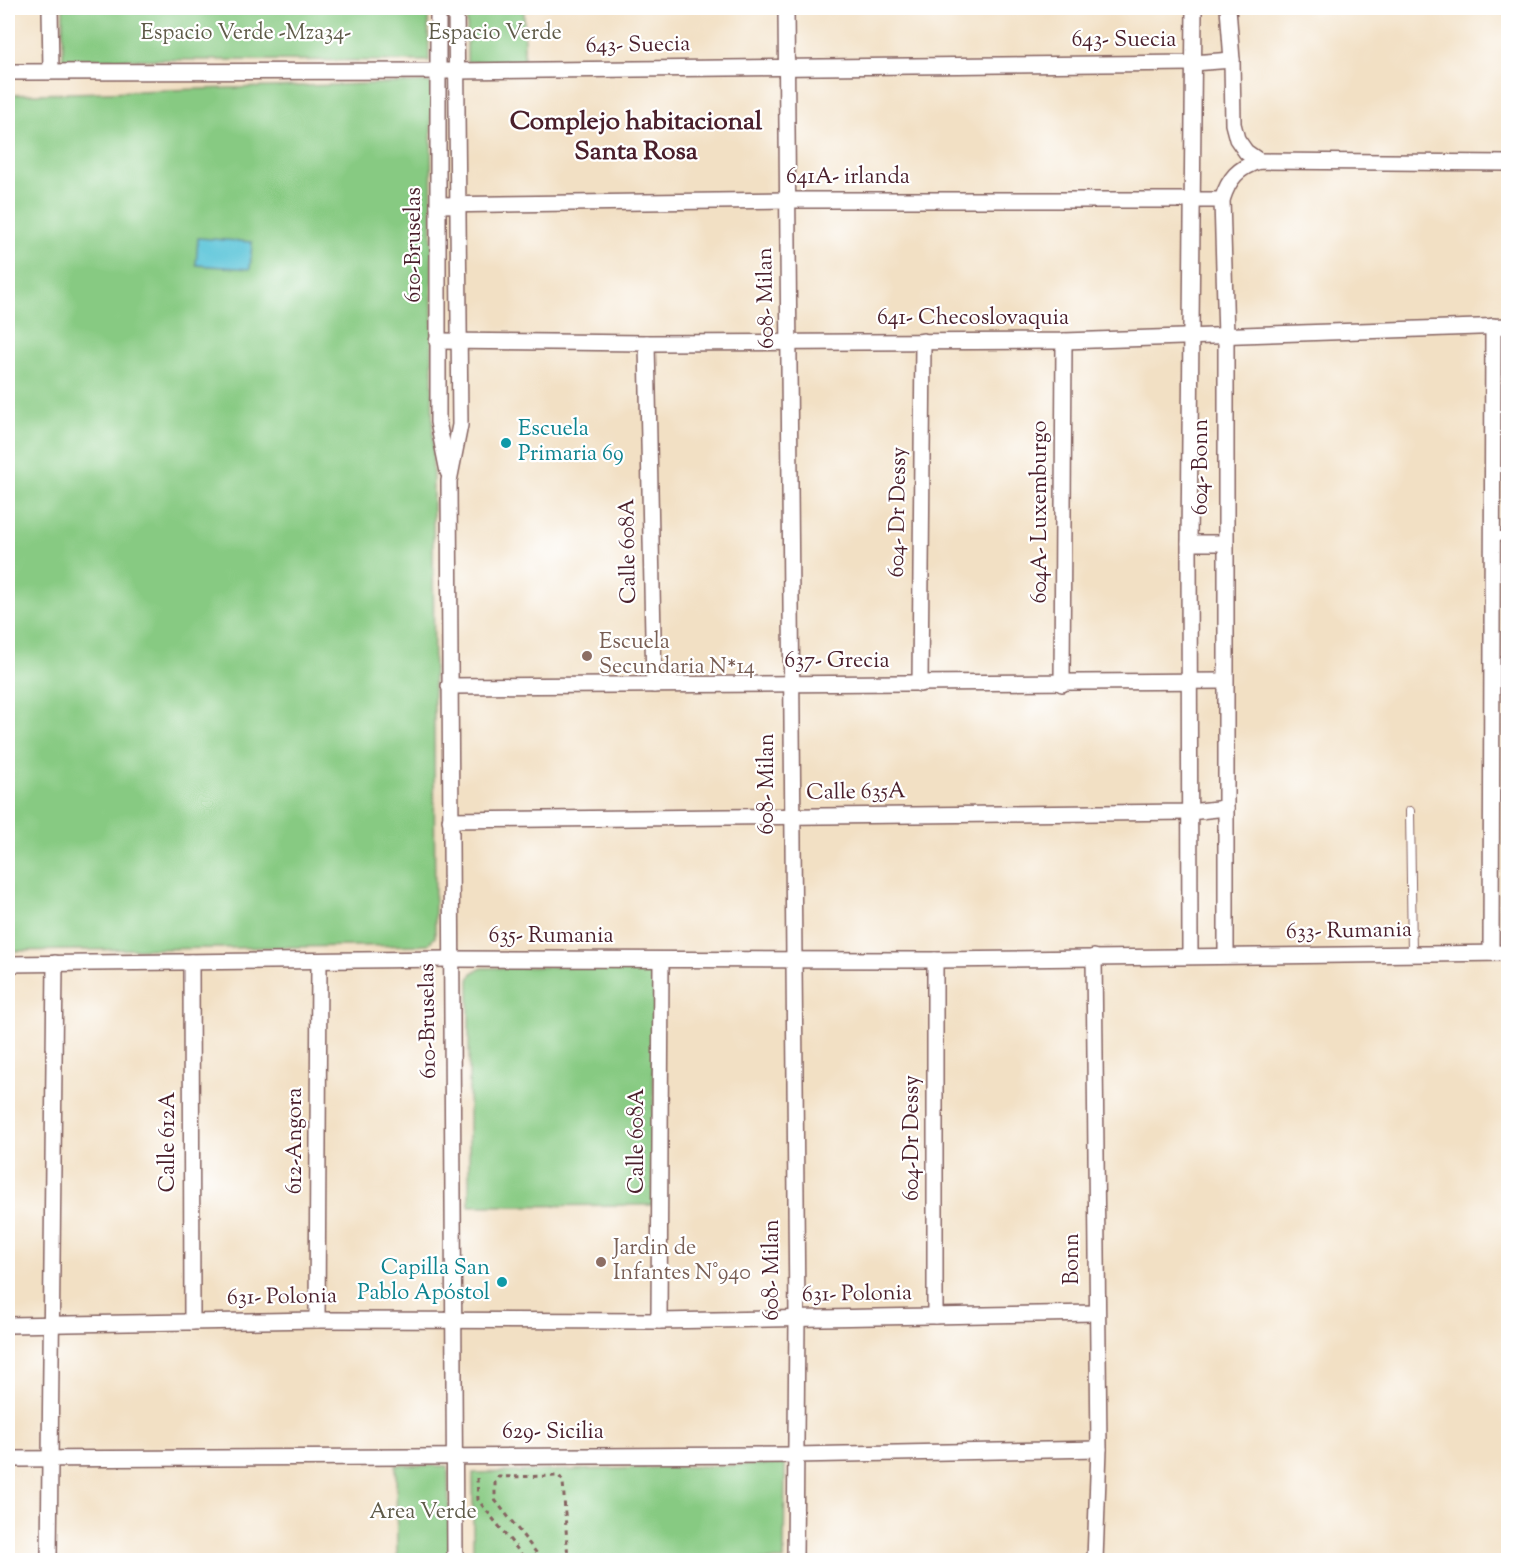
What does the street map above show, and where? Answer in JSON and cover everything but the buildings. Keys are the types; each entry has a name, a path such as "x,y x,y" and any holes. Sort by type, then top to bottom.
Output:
{"street":[{"path":"50,8 51,71"},
{"name":"610-Bruselas","path":"438,8 438,422 449,481 451,959 456,1321 454,1560"},
{"name":"610-Bruselas","path":"449,481 460,425 456,8"},
{"name":"608- Milan","path":"786,8 796,1319 795,1560"},
{"name":"604- Bonn","path":"1190,956 1189,543 1194,8"},
{"path":"1228,8 1233,124 1237,140 1246,152 1259,161 1509,163"},
{"name":"643- Suecia","path":"8,72 457,71 1193,63 1232,60"},
{"name":"604- Bonn","path":"1226,956 1224,543 1226,337 1222,200 1234,174 1245,165 1259,161"},
{"name":"641A- irlanda","path":"438,205 788,200 1193,198 1222,200"},
{"path":"1491,953 1493,536 1501,326"},
{"name":"641- Checoslovaquia","path":"437,341 648,344 790,341 1064,342 1501,326"},
{"name":"604- Dr Dessy","path":"920,684 924,341"},
{"name":"604A- Luxemburgo","path":"1062,684 1064,342"},
{"name":"Calle 608A","path":"648,344 654,685"},
{"path":"1189,543 1224,543"},
{"name":"637- Grecia","path":"449,686 1062,684 1225,681"},
{"name":"Calle 635A","path":"450,820 1190,812 1226,808"},
{"name":"633- Rumania","path":"1094,957 1509,953"},
{"name":"635- Rumania","path":"8,964 451,959 935,960 1094,957"},
{"name":"Bonn","path":"1094,957 1099,1449 1095,1560"},
{"name":"Calle 608A","path":"660,1322 661,960"},
{"name":"604-Dr Dessy","path":"935,960 935,1316"},
{"name":"Calle 612A","path":"191,962 192,1322"},
{"name":"612-Angora","path":"317,1320 320,962"},
{"path":"49,1560 55,963"},
{"name":"631- Polonia","path":"8,1325 317,1320 660,1322 1096,1313"},
{"name":"629- Sicilia","path":"8,1460 454,1455 795,1455 1099,1449"}],"lane":[{"path":"1493,536 1509,536"},
{"path":"1410,811 1412,954"}],"path":[{"path":"542,1560 495,1500 495,1482 498,1477 559,1476 563,1481 568,1560"},
{"path":"477,1478 478,1500 526,1560"}],"green space":[{"name":"Espacio Verde -Mza34-","path":"63,8 428,8 429,61 63,59"},
{"name":"Espacio Verde","path":"467,8 524,8 524,61 467,62"},
{"path":"431,82 435,937 427,945 8,951 8,95"},
{"path":"644,965 651,969 654,979 653,1205 469,1206 469,980 472,973 482,968"},
{"path":"785,1464 784,1560 473,1560 473,1473"},
{"name":"Area Verde","path":"396,1465 448,1466 450,1560 397,1560"}],"water":[{"path":"198,238 252,242 250,269 196,265"}],"place":[{"name":"Escuela Primaria 69","path":"506,443"},
{"name":"Escuela Secundaria N*14","path":"587,656"},
{"name":"Jardin de Infantes N°940","path":"601,1262"},
{"name":"Capilla San Pablo Apóstol","path":"502,1282"}],"district":[{"name":"Complejo habitacional Santa Rosa","path":"636,137"}]}
